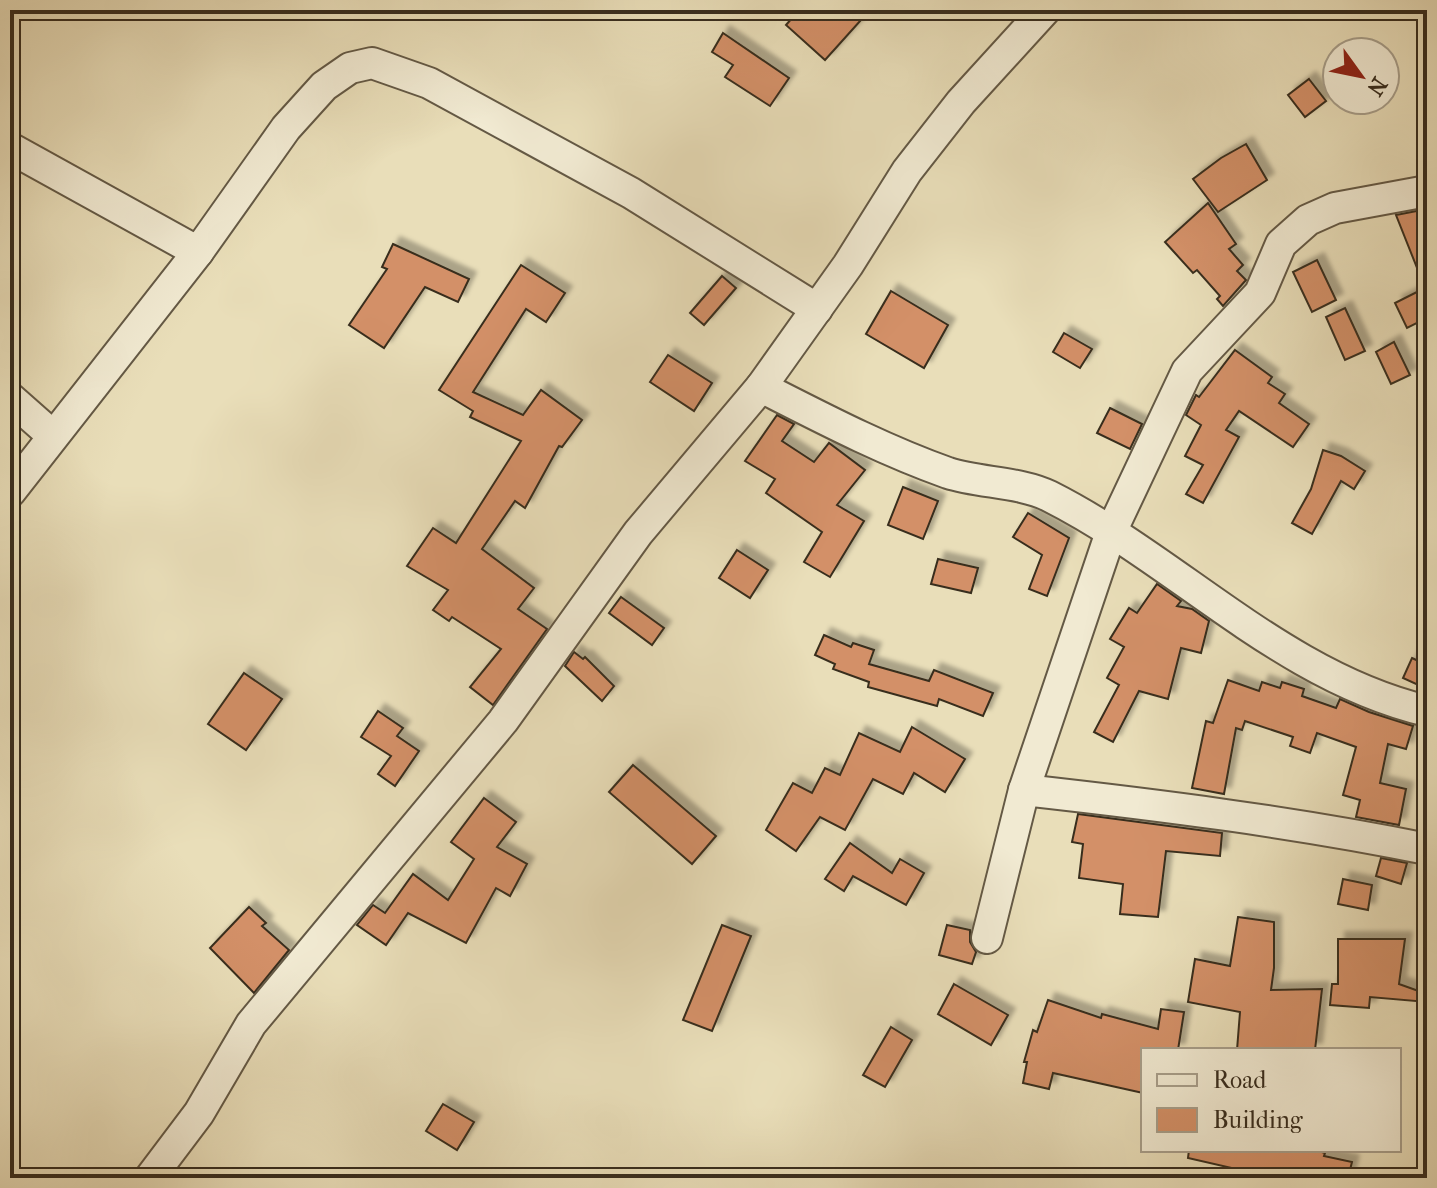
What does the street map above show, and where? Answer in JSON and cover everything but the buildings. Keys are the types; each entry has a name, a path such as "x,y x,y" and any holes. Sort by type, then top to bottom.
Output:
{"street":[{"path":"150,1178 199,1113 251,1024 503,721 638,533 761,387 848,265 907,171 961,102 1045,10"},
{"path":"10,492 198,252 286,128 324,86 350,68 372,63 429,83 631,193 817,309"},
{"path":"10,148 198,252"},
{"path":"987,938 1024,790 1111,532 1187,371 1260,293 1281,244 1308,220 1335,208 1427,191"},
{"path":"761,387 863,439 951,474 1045,494 1111,532 1196,593 1312,665 1371,695 1427,711"},
{"path":"10,398 53,436"},
{"path":"1024,790 1116,800 1362,836 1427,849"}]}
